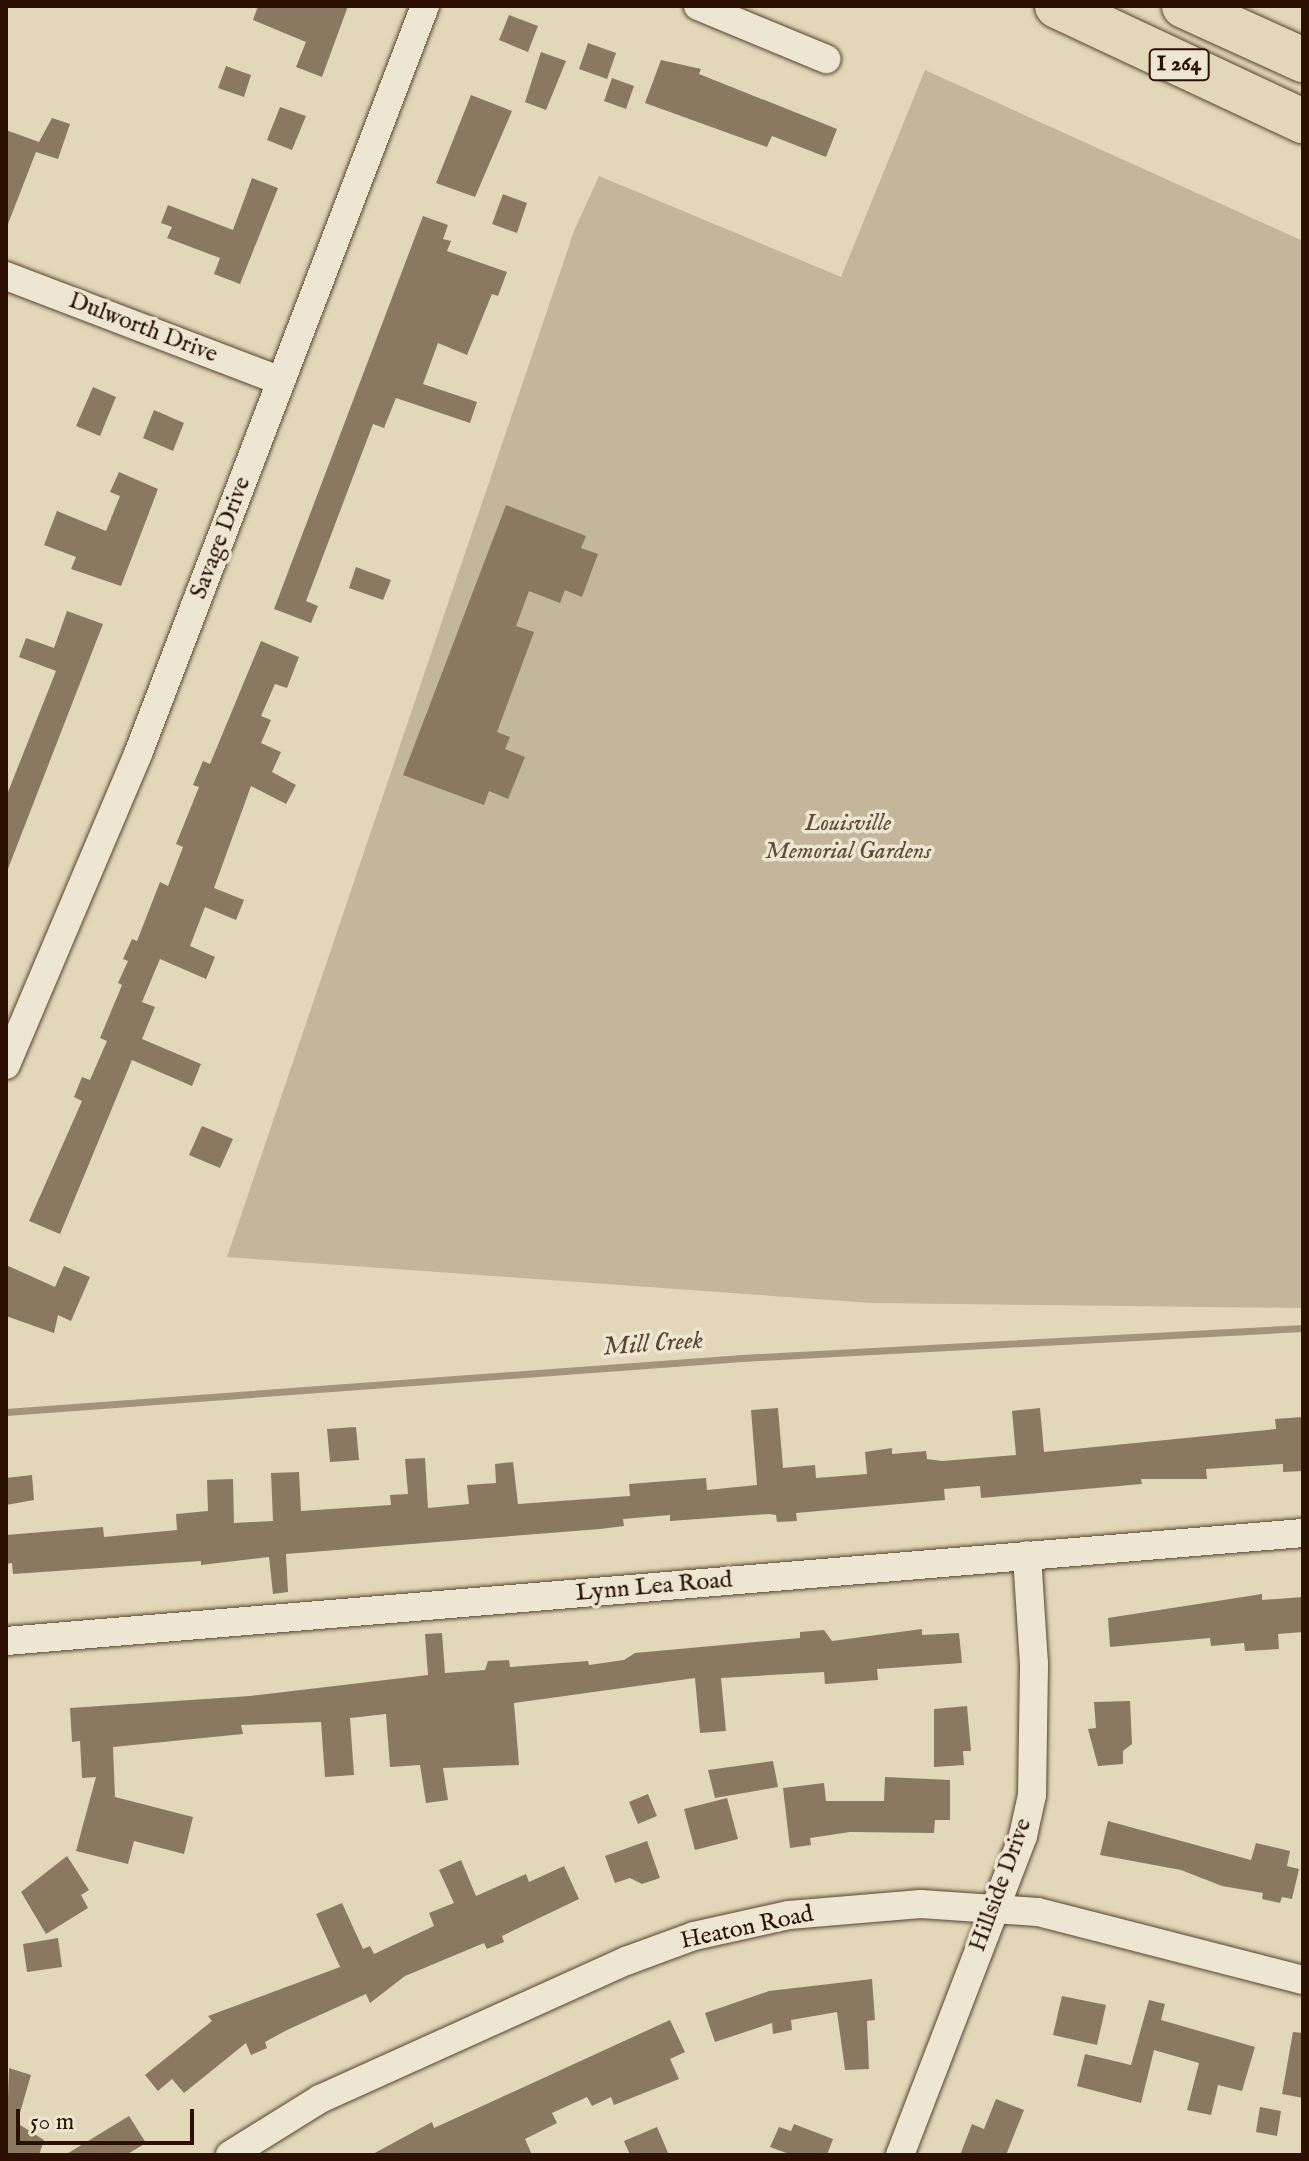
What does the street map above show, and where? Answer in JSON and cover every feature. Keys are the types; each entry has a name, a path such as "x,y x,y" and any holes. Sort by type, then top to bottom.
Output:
{"highway":[{"name":"I 264","path":"1057,6 1303,121"},
{"name":"I 264","path":"1184,6 1303,60"}],"street":[{"name":"Savage Drive","path":"6,1065 16,1015 138,754 425,6"},
{"path":"698,6 826,59"},
{"name":"Dulworth Drive","path":"6,276 281,381"},
{"name":"Lynn Lea Road","path":"6,1641 1303,1533"},
{"name":"Hillside Drive","path":"900,2155 996,1909 1032,1795 1035,1691 1027,1555"},
{"name":"Heaton Road","path":"230,2155 320,2099 626,1961 694,1936 789,1915 862,1906 1038,1912 1303,1980"}],"green space":[{"name":"Louisville Memorial Gardens","path":"925,70 1303,241 1303,1308 872,1303 227,1257 574,231 599,176 841,277"}],"building":[{"path":"258,6 348,6 322,77 296,67 306,42 253,20"},
{"path":"509,15 538,26 528,52 499,40"},
{"path":"588,43 616,53 607,79 579,69"},
{"path":"541,52 566,61 546,110 525,102"},
{"path":"661,60 701,69 699,74 837,129 826,157 772,136 767,147 645,103"},
{"path":"226,66 251,75 244,97 218,88"},
{"path":"612,78 634,86 626,109 604,101"},
{"path":"471,95 512,111 475,197 436,183"},
{"path":"280,107 306,116 292,150 267,140"},
{"path":"52,118 70,124 58,159 36,152 6,229 6,130 39,142"},
{"path":"252,178 278,188 240,284 214,274 220,258 167,238 172,227 161,223 168,205 233,230"},
{"path":"503,194 527,203 517,233 492,224"},
{"path":"423,216 448,225 443,239 451,241 447,251 507,272 498,296 492,294 467,355 438,343 423,384 477,402 470,423 396,398 384,428 373,424 306,601 318,606 311,623 274,609"},
{"path":"93,387 116,397 100,436 76,426"},
{"path":"154,410 184,423 173,451 143,438"},
{"path":"119,472 158,489 121,586 71,569 76,557 44,545 57,511 106,531 120,496 110,492"},
{"path":"506,505 586,536 581,548 598,554 582,597 565,590 560,603 529,591 516,626 534,632 497,732 510,737 505,749 525,757 508,799 489,791 484,805 403,775"},
{"path":"356,567 391,580 383,600 349,588"},
{"path":"67,611 103,624 6,874 6,797 56,671 19,657 26,638 54,648"},
{"path":"261,641 299,657 287,688 275,684 261,716 271,720 261,743 281,752 272,772 296,785 286,804 251,786 214,888 244,900 236,920 205,907 190,946 215,957 206,979 160,959 142,1002 155,1007 142,1039 201,1064 192,1086 132,1060 60,1234 29,1221 82,1101 74,1097 82,1077 90,1080 107,1041 100,1038 122,985 118,983 128,961 123,959 132,939 137,941 160,882 168,886 183,847 176,844 199,787 193,785 203,761 210,764"},
{"path":"202,1126 233,1139 220,1168 189,1155"},
{"path":"6,1265 55,1287 64,1266 90,1277 71,1321 58,1315 54,1333 6,1316"},
{"path":"778,1408 783,1468 815,1465 816,1478 867,1474 865,1452 892,1448 892,1454 926,1451 927,1459 942,1461 1016,1455 1012,1411 1040,1408 1044,1452 1276,1429 1275,1419 1303,1417 1303,1471 1283,1472 1283,1464 1206,1469 1207,1479 1141,1479 1142,1484 981,1498 980,1486 944,1489 945,1500 796,1513 797,1521 777,1522 776,1515 769,1514 670,1521 670,1515 623,1519 624,1526 600,1529 286,1554 288,1592 273,1594 269,1557 201,1565 201,1561 13,1574 12,1563 6,1564 6,1535 103,1527 104,1537 177,1530 176,1514 208,1511 207,1480 233,1479 234,1523 273,1521 271,1473 299,1472 301,1511 391,1505 390,1495 408,1494 405,1459 425,1458 428,1508 469,1504 467,1485 496,1483 495,1464 513,1462 518,1504 630,1496 629,1484 706,1478 707,1490 757,1485 751,1410"},
{"path":"356,1427 359,1460 330,1462 327,1429"},
{"path":"32,1475 34,1500 6,1505 6,1478"},
{"path":"1262,1594 1262,1600 1303,1597 1303,1632 1278,1634 1279,1649 1245,1651 1244,1643 1211,1646 1210,1638 1110,1647 1108,1618"},
{"path":"922,1629 922,1635 959,1633 962,1663 877,1669 878,1680 825,1684 824,1672 721,1678 726,1731 700,1733 695,1678 514,1703 519,1765 443,1768 448,1800 426,1803 420,1765 390,1767 386,1714 350,1718 354,1775 325,1777 321,1722 241,1725 243,1734 113,1747 115,1797 193,1817 184,1854 134,1841 128,1864 76,1851 96,1777 82,1778 80,1741 72,1742 70,1708 250,1696 428,1675 425,1634 442,1633 445,1673 485,1670 488,1661 509,1660 510,1667 588,1661 589,1665 624,1660 635,1653 800,1638 800,1632 824,1630 832,1641"},
{"path":"1130,1701 1132,1744 1123,1751 1123,1764 1098,1766 1088,1729 1096,1728 1094,1702"},
{"path":"967,1706 971,1751 963,1751 964,1765 934,1767 934,1709"},
{"path":"773,1761 778,1787 715,1798 708,1770"},
{"path":"885,1777 950,1780 950,1820 935,1820 934,1833 850,1832 810,1838 811,1845 790,1848 783,1788 824,1783 826,1801 884,1801"},
{"path":"648,1794 657,1816 638,1824 629,1802"},
{"path":"727,1798 738,1839 695,1850 684,1809"},
{"path":"1108,1821 1251,1860 1256,1843 1290,1851 1287,1866 1299,1869 1292,1899 1282,1897 1280,1903 1262,1899 1263,1893 1222,1886 1181,1870 1100,1855"},
{"path":"647,1841 660,1878 642,1884 630,1878 615,1883 605,1856"},
{"path":"67,1856 89,1890 81,1895 88,1908 46,1934 21,1892"},
{"path":"461,1860 476,1896 526,1874 529,1882 564,1866 579,1899 502,1936 504,1942 487,1949 484,1943 405,1976 370,2003 366,1994 287,2030 265,2042 267,2048 251,2055 246,2043 184,2093 172,2079 158,2091 145,2075 212,2021 208,2016 340,1967 316,1914 342,1903 363,1949 370,1946 374,1954 434,1926 429,1913 454,1903 439,1870"},
{"path":"58,1938 62,1967 27,1972 23,1944"},
{"path":"872,1979 875,2020 867,2021 869,2069 845,2070 837,2012 791,2020 792,2030 773,2034 772,2023 715,2042 705,2013 769,1991"},
{"path":"1062,1996 1106,2005 1097,2045 1053,2035"},
{"path":"1149,2000 1165,2004 1161,2020 1255,2047 1242,2091 1218,2085 1211,2115 1187,2110 1199,2063 1154,2050 1141,2103 1077,2086 1085,2054 1131,2065"},
{"path":"670,2020 685,2052 670,2059 679,2079 614,2105 611,2097 592,2106 587,2097 552,2113 557,2123 525,2139 532,2155 371,2155 432,2122 434,2128"},
{"path":"1293,2032 1303,2033 1303,2098 1282,2094"},
{"path":"9,2068 31,2075 17,2123 44,2140 39,2155 6,2155"},
{"path":"996,2099 1024,2110 1006,2155 960,2155 972,2124 984,2129"},
{"path":"1260,2107 1281,2111 1277,2136 1256,2132"},
{"path":"129,2116 146,2143 126,2155 65,2155"},
{"path":"794,2124 833,2139 827,2155 792,2155 770,2147 779,2127 791,2131"},
{"path":"657,2127 669,2155 630,2155 624,2141"}],"waterway":[{"name":"Mill Creek","path":"6,1412 742,1358 1303,1328"}]}
